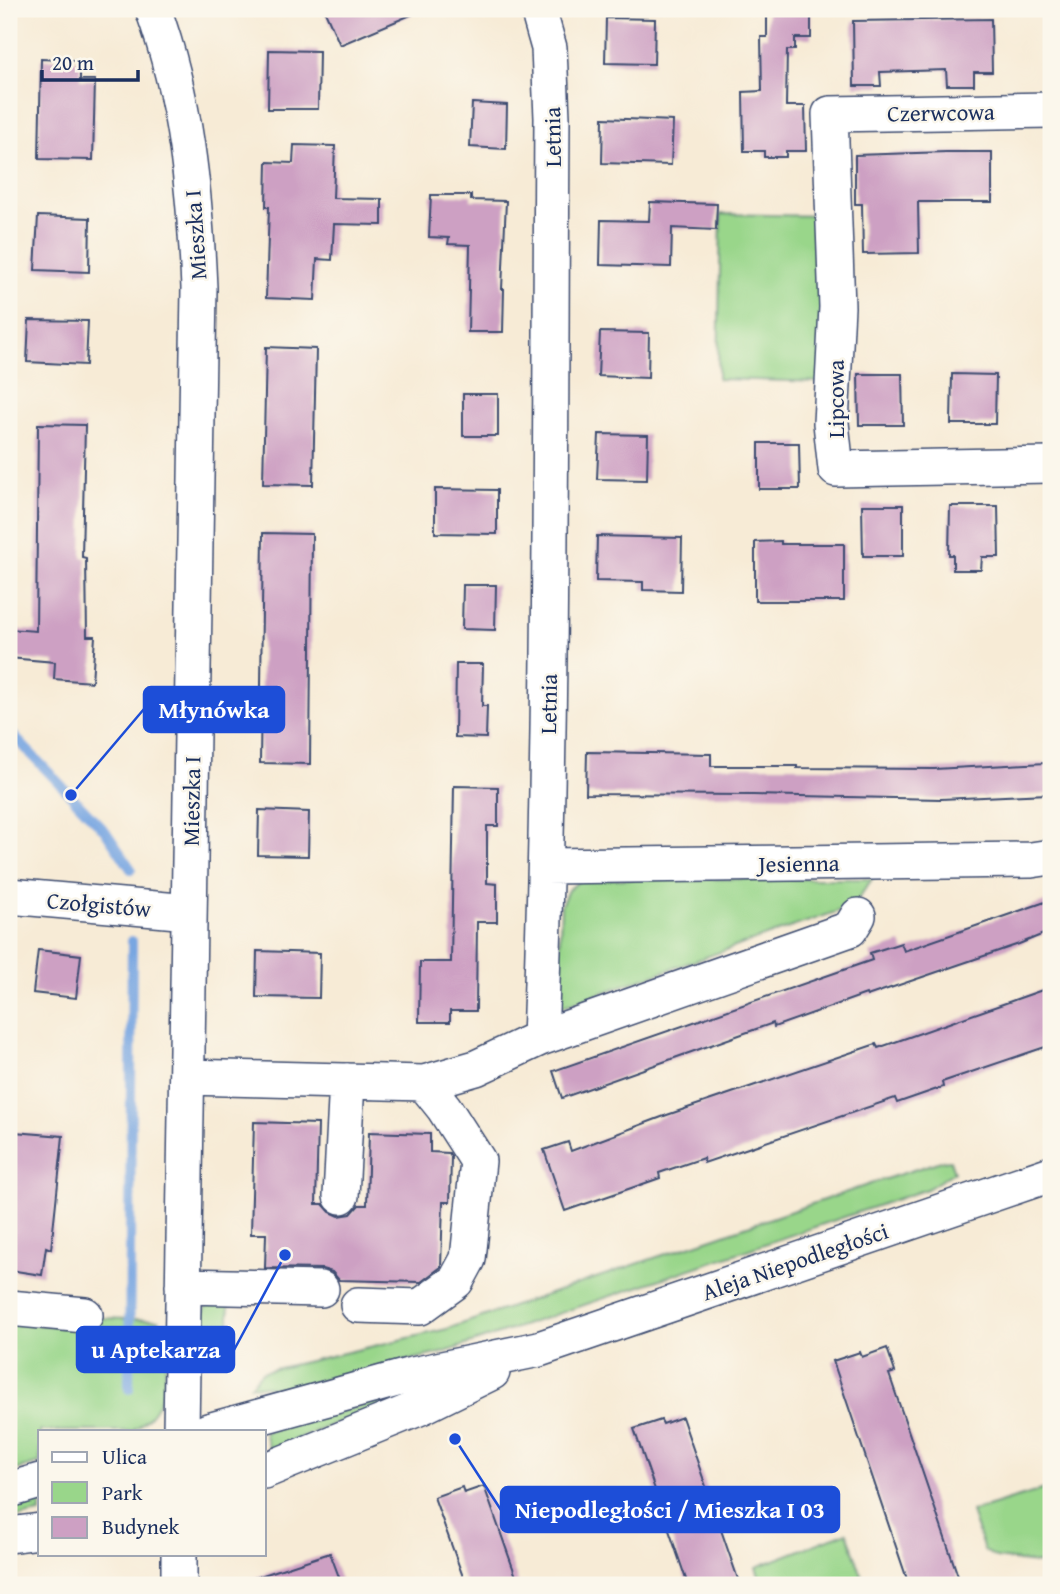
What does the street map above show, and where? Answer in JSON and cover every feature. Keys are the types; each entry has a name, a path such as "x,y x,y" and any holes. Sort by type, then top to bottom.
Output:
{"street":[{"name":"Mieszka I","path":"153,9 165,41 178,91 193,187 199,288 178,911 187,1077 181,1430"},
{"name":"Letnia","path":"538,9 548,48 552,118 551,545 546,866 540,1038"},
{"name":"Czerwcowa","path":"830,114 1051,110"},
{"name":"Lipcowa","path":"830,114 837,307 831,422 836,469 1051,465"},
{"name":"Jesienna","path":"546,866 1031,860 1051,857"},
{"name":"Czołgistów","path":"9,895 178,911"},
{"path":"187,1077 424,1083 475,1068 540,1038 850,929 858,916"},
{"path":"341,1196 347,1081"},
{"path":"358,1305 420,1307 456,1281 468,1259 478,1161 444,1108 424,1083"},
{"name":"Aleja Niepodległości","path":"212,1430 408,1376 539,1349 1051,1174"},
{"path":"183,1286 321,1289"},
{"path":"9,1308 85,1315"},
{"name":"Aleja Niepodległości","path":"266,1470 421,1407 539,1349"},
{"path":"9,1490 38,1482"},
{"path":"9,1535 38,1531"},
{"path":"179,1556 179,1585"}],"green space":[{"path":"721,214 826,216 824,382 718,379"},
{"path":"582,879 872,879 853,906 558,1008 561,905 568,890"},
{"path":"950,1160 954,1172 927,1189 445,1352 287,1388 250,1385 262,1372 447,1329 876,1182"},
{"path":"228,1296 230,1334 199,1332 199,1321 211,1299"},
{"path":"100,1318 159,1320 160,1351 166,1351 166,1364 164,1387 157,1406 133,1430 38,1430 38,1464 9,1472 9,1322 86,1329 94,1338"},
{"path":"398,1396 397,1399 269,1450 266,1431"},
{"path":"1051,1487 1051,1565 996,1558 984,1550 971,1512"},
{"path":"38,1500 38,1513 9,1519 9,1507"},
{"path":"847,1532 865,1585 762,1585 756,1567"}],"building":[{"path":"324,9 425,9 340,45"},
{"path":"767,9 811,9 811,38 795,38 795,50 787,50 786,106 805,106 806,151 786,151 786,157 764,157 764,151 744,151 743,92 762,91 761,37 767,37"},
{"path":"606,18 655,19 654,64 605,63"},
{"path":"991,19 992,72 974,72 974,85 947,85 946,70 880,72 881,86 854,86 853,21"},
{"path":"269,50 319,51 318,109 268,109"},
{"path":"41,59 80,61 80,80 95,80 93,160 39,159"},
{"path":"472,103 507,105 506,149 470,147"},
{"path":"603,118 673,121 671,165 602,163"},
{"path":"294,145 335,146 333,198 382,199 382,225 334,224 332,260 317,259 315,300 266,298 269,207 266,207 267,162 293,163"},
{"path":"992,152 992,202 918,202 919,253 863,254 862,204 855,204 855,155"},
{"path":"431,195 471,195 471,200 506,201 503,332 468,332 470,245 448,244 449,238 429,237"},
{"path":"650,202 717,204 716,230 672,228 671,267 600,265 601,220 649,221"},
{"path":"38,216 90,218 89,272 35,270"},
{"path":"29,320 88,321 86,365 27,362"},
{"path":"600,332 649,333 648,378 598,376"},
{"path":"266,347 316,349 313,485 263,484"},
{"path":"858,374 902,374 903,425 859,425"},
{"path":"952,374 996,375 995,424 951,424"},
{"path":"463,394 498,394 498,436 463,436"},
{"path":"38,424 85,425 82,557 86,558 87,636 95,636 92,682 54,679 55,662 9,658 9,629 36,631"},
{"path":"599,434 648,435 647,480 597,479"},
{"path":"759,443 799,443 800,489 759,489"},
{"path":"435,489 497,490 497,534 435,533"},
{"path":"862,505 903,505 903,556 863,556"},
{"path":"950,506 998,506 999,557 982,557 981,570 953,570 953,555 949,555"},
{"path":"263,533 312,534 310,764 260,763"},
{"path":"597,536 682,538 681,591 643,590 643,582 596,581"},
{"path":"781,541 781,544 844,544 844,601 755,601 755,542"},
{"path":"463,585 496,585 495,630 462,629"},
{"path":"456,664 483,664 482,706 487,706 486,738 455,737"},
{"path":"587,752 711,754 711,766 934,769 1046,763 1048,794 941,799 586,794"},
{"path":"454,786 498,787 498,826 487,826 487,883 497,884 497,922 477,922 476,1011 450,1011 450,1022 419,1022 420,962 451,962"},
{"path":"259,810 309,812 308,856 258,855"},
{"path":"1051,900 1051,931 1019,944 774,1027 773,1023 562,1098 553,1071 872,960 870,953 901,943 904,951"},
{"path":"38,950 81,955 76,998 33,993"},
{"path":"257,951 320,953 319,998 256,997"},
{"path":"1051,987 1051,1045 942,1082 943,1087 897,1103 895,1098 704,1163 703,1158 659,1173 660,1178 565,1211 544,1150 568,1142 571,1151 667,1115 876,1044 878,1048"},
{"path":"254,1122 318,1124 316,1204 323,1204 330,1212 339,1216 351,1214 359,1205 367,1205 369,1132 430,1134 430,1152 449,1153 451,1156 450,1202 443,1202 441,1267 421,1282 339,1280 332,1272 322,1269 265,1268 266,1234 251,1234"},
{"path":"14,1132 63,1136 51,1249 46,1247 42,1275 9,1270 9,1156 12,1156"},
{"path":"887,1348 895,1372 889,1374 961,1585 909,1585 833,1361 860,1352 862,1357"},
{"path":"682,1417 740,1585 688,1585 634,1429 661,1420 663,1424"},
{"path":"484,1486 519,1585 466,1585 434,1497 462,1487 464,1493"},
{"path":"330,1553 342,1585 249,1585 248,1580"}],"waterway":[{"path":"9,731 106,832 131,869"},
{"path":"129,1389 132,941"}],"place":[{"name":"Młynówka","path":"71,795"},
{"name":"u Aptekarza","path":"285,1255"},
{"name":"Niepodległości / Mieszka I 03","path":"455,1439"}]}
